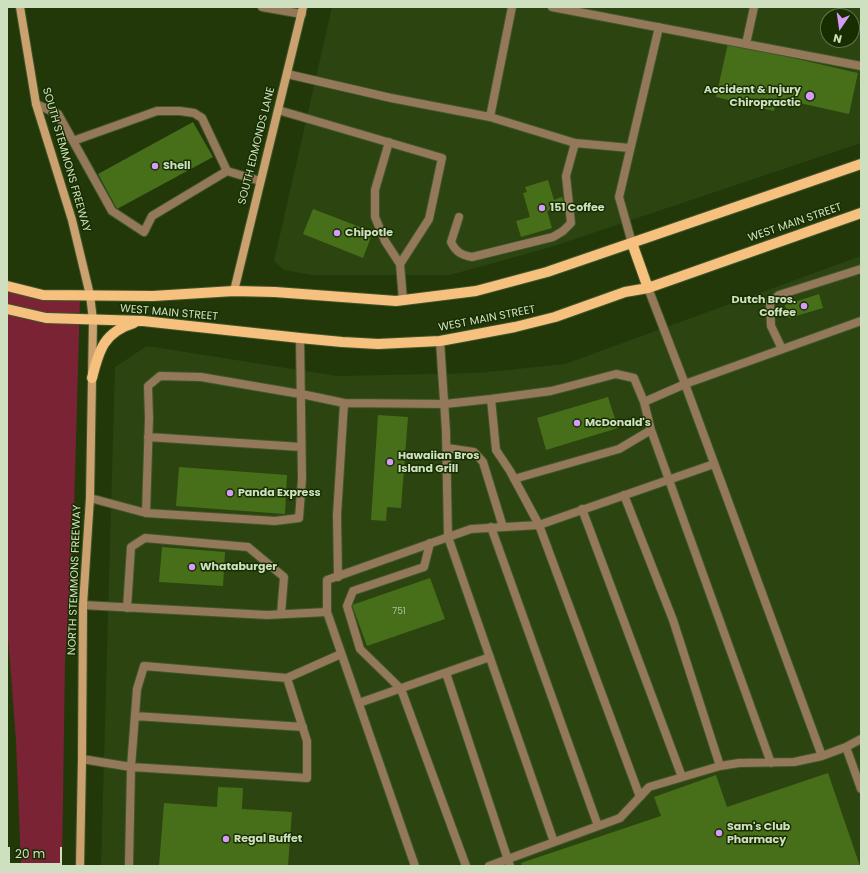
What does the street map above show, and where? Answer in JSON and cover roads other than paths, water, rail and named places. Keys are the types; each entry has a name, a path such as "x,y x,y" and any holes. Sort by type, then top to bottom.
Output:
{"main road":[{"name":"SOUTH STEMMONS FREEWAY","path":"20,7 36,104 72,220 90,295"},
{"name":"SOUTH EDMONDS LANE","path":"234,291 302,10"},
{"name":"WEST MAIN STREET","path":"7,286 43,295 153,296 234,291 275,292 396,301 476,291 547,272 861,164"},
{"name":"WEST MAIN STREET","path":"7,309 46,318 143,321 342,342 378,344 440,341 515,327 554,317 625,292 648,288 861,212"},
{"path":"632,243 648,288"},
{"name":"NORTH STEMMONS FREEWAY","path":"80,866 83,605 90,498 93,320 90,295"},
{"path":"92,378 98,354 112,334 122,326 143,321"}],"lane":[{"path":"262,7 302,10"},
{"path":"490,117 512,7"},
{"path":"552,7 861,66"},
{"path":"746,44 754,7"},
{"path":"632,243 619,197 659,27"},
{"path":"286,74 391,98 490,117 575,143 630,148"},
{"path":"36,104 58,114 112,211 144,232 152,216 227,171 260,181"},
{"path":"278,110 442,158 429,219 400,264"},
{"path":"73,142 157,111 194,112 202,118 227,171"},
{"path":"388,142 375,190 374,217 385,241 400,264 403,300"},
{"path":"459,217 451,242 455,250 462,255 472,257 553,237 563,231 571,222 566,176 575,143"},
{"path":"782,349 771,326 770,303 779,295 861,269"},
{"path":"648,288 685,384 822,756"},
{"path":"644,402 685,384 861,321"},
{"path":"90,498 146,513 275,521 299,518 302,479 300,338"},
{"path":"440,341 445,404 448,537 554,842"},
{"path":"146,513 148,386 160,376 200,377 344,403 445,404 551,391 616,374 634,378 644,402 651,430 771,763"},
{"path":"491,399 496,450 539,524 640,797"},
{"path":"338,577 337,515 344,403"},
{"path":"514,479 619,449 651,430"},
{"path":"148,437 301,447"},
{"path":"446,448 474,452 483,462 503,527"},
{"path":"415,866 327,612 327,580 471,529 539,524 714,464"},
{"path":"624,495 673,620 720,766"},
{"path":"582,509 682,777"},
{"path":"491,527 598,826"},
{"path":"127,608 130,547 145,538 248,547 284,577 281,614"},
{"path":"430,543 424,567 353,591 347,606 360,649 401,689 466,866"},
{"path":"83,605 267,615 327,612"},
{"path":"129,864 131,767 137,689 144,666 287,678 342,654"},
{"path":"359,703 490,657"},
{"path":"446,673 509,862"},
{"path":"82,759 131,767 307,778 307,741 287,678"},
{"path":"135,716 303,727"},
{"path":"489,866 509,862 554,842 620,818 649,787 720,766 739,763 794,762 822,756 846,748 861,739"},
{"path":"846,748 861,789"}],"place":[{"name":"Accident & Injury Chiropractic","path":"810,96"},
{"name":"Shell","path":"155,166"},
{"name":"151 Coffee","path":"542,208"},
{"name":"Chipotle","path":"337,233"},
{"name":"Dutch Bros. Coffee","path":"804,306"},
{"name":"McDonald's","path":"577,423"},
{"name":"Hawaiian Bros Island Grill","path":"390,462"},
{"name":"Panda Express","path":"230,493"},
{"name":"Whataburger","path":"192,567"},
{"name":"Sam's Club Pharmacy","path":"719,833"},
{"name":"Regal Buffet","path":"226,839"}]}
